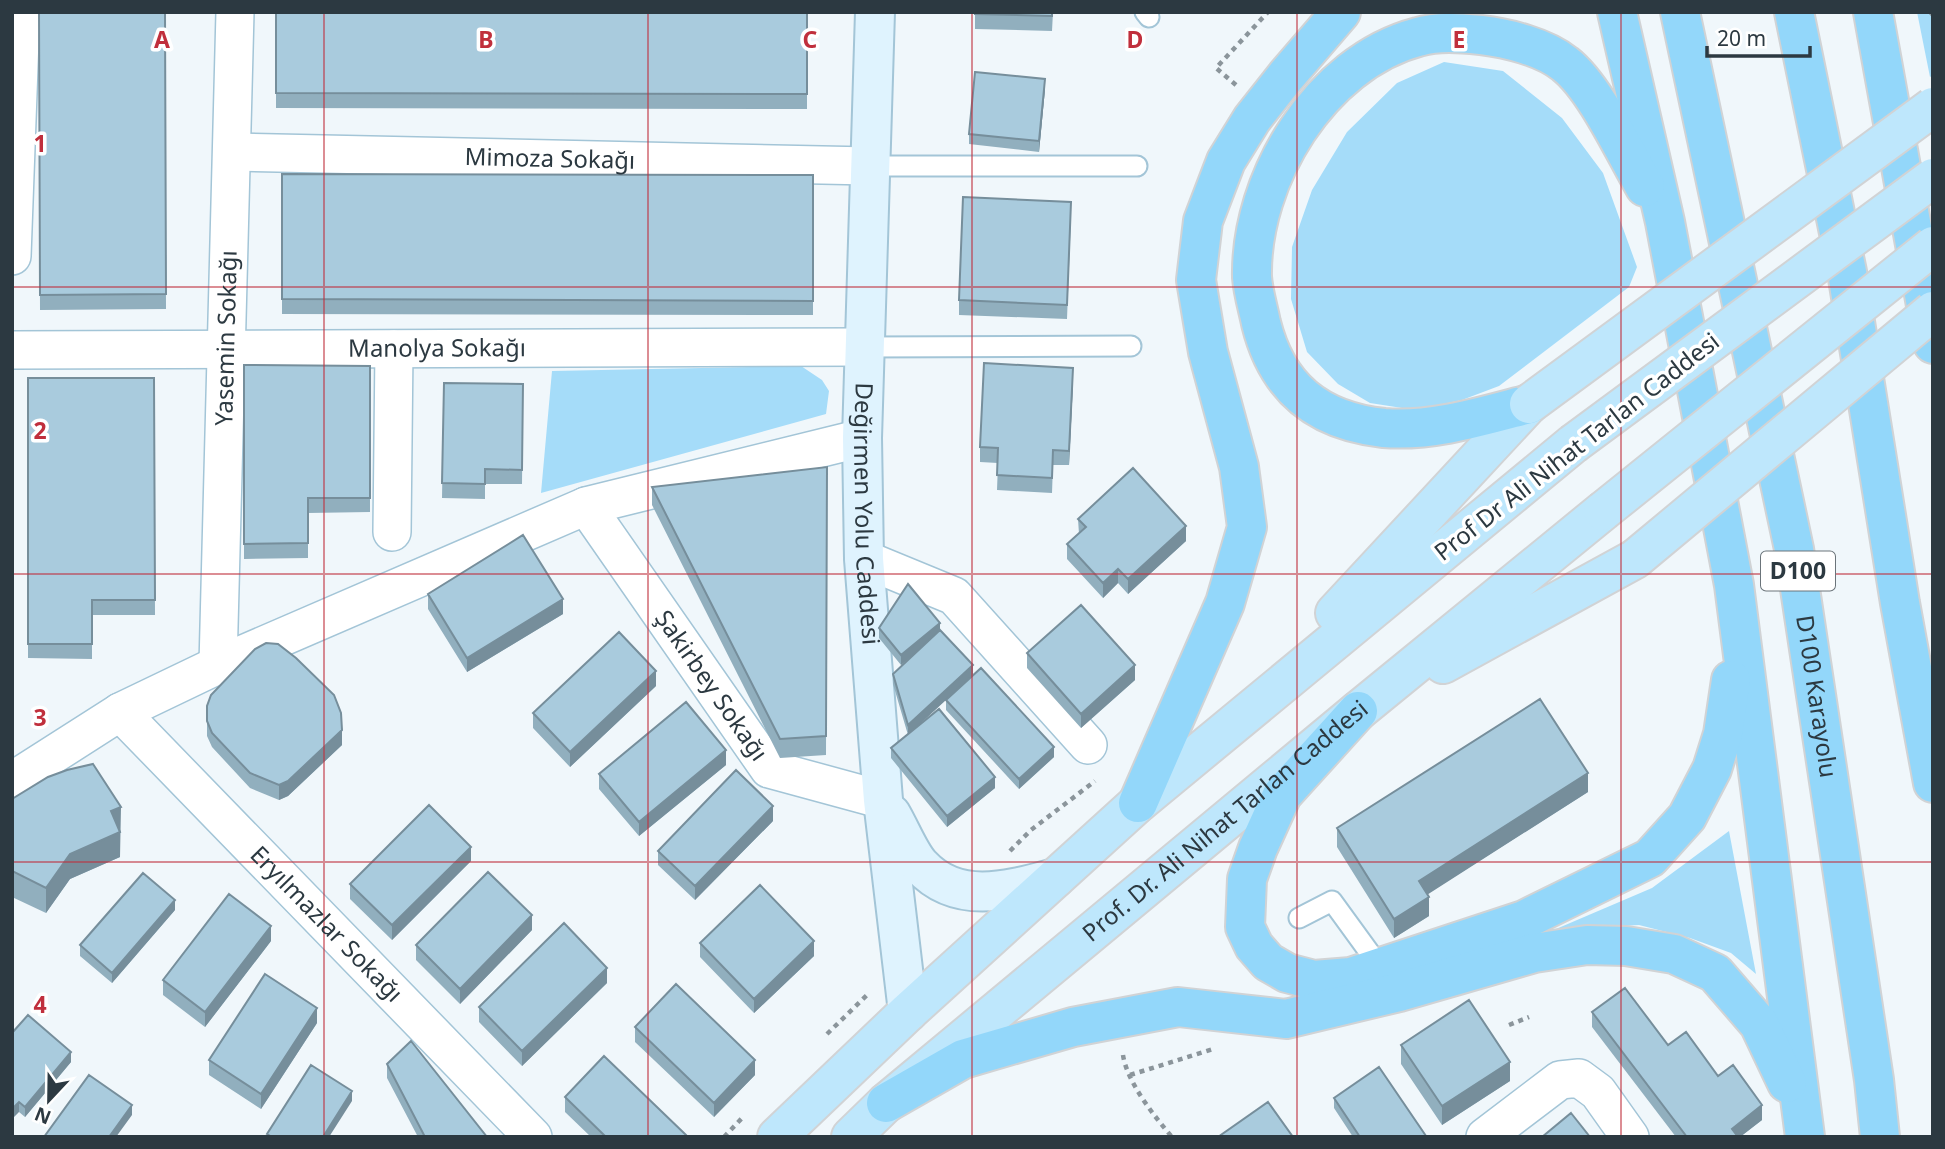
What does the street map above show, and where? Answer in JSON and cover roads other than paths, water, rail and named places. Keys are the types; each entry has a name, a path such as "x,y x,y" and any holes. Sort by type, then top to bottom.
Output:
{"highway":[{"path":"1138,803 1225,603 1247,527 1239,467 1208,352 1196,279 1203,221 1226,161 1252,119 1341,12"},
{"path":"1617,12 1665,222 1734,585 1736,619 1804,1127"},
{"name":"D100 Karayolu","path":"1680,12 1794,549 1874,1080 1880,1137"},
{"path":"1794,12 1847,272 1900,603 1933,783"},
{"path":"1866,12 1886,85"},
{"path":"1873,12 1933,344"},
{"path":"1529,404 1471,419 1411,428 1386,428 1364,425 1306,401 1294,391 1281,373 1263,331 1252,280 1256,227 1265,196 1282,159 1320,100 1368,58 1420,36 1439,33 1502,37 1529,46 1564,63 1588,88 1665,222"},
{"path":"1358,711 1282,795 1247,879 1245,927 1254,946 1268,962 1287,973 1314,980 1350,977 1524,920 1650,858 1687,817 1712,769 1730,703 1736,619"},
{"path":"886,1103 963,1059 1073,1027 1178,1007 1286,1019 1399,992 1534,953 1587,944 1626,946 1674,954 1715,973 1759,1024 1804,1127"}],"main road":[{"path":"777,1137 908,1012 1055,878 1229,726 1529,404 1933,107"},
{"name":"Prof Dr Ali Nihat Tarlan Caddesi","path":"1229,726 1573,444 1933,178"},
{"name":"Prof. Dr. Ali Nihat Tarlan Caddesi","path":"851,1137 886,1103 1358,711 1933,246"},
{"path":"1358,711 1635,558 1933,311"}],"street":[{"path":"12,256 21,12"},
{"name":"Yasemin Sokağı","path":"218,665 235,12"},
{"name":"Değirmen Yolu Caddesi","path":"875,12 862,438 864,559 883,800 908,1012"},
{"name":"Mimoza Sokağı","path":"232,152 870,166"},
{"name":"Manolya Sokağı","path":"12,350 864,346"},
{"path":"392,532 394,348"},
{"path":"12,781 120,712 218,665 586,506 862,438"},
{"name":"Şakirbey Sokağı","path":"586,506 769,769 883,800"},
{"path":"864,559 954,596 1094,761"},
{"name":"Eryılmazlar Sokağı","path":"120,712 533,1137"},
{"path":"883,800 920,866 943,882 969,891 1004,892 1055,878"},
{"path":"1485,1137 1560,1080 1579,1078 1598,1092 1630,1137"}],"lane":[{"path":"870,166 1137,166"},
{"path":"864,346 1131,346"},
{"path":"1299,918 1332,901 1380,967"}]}
